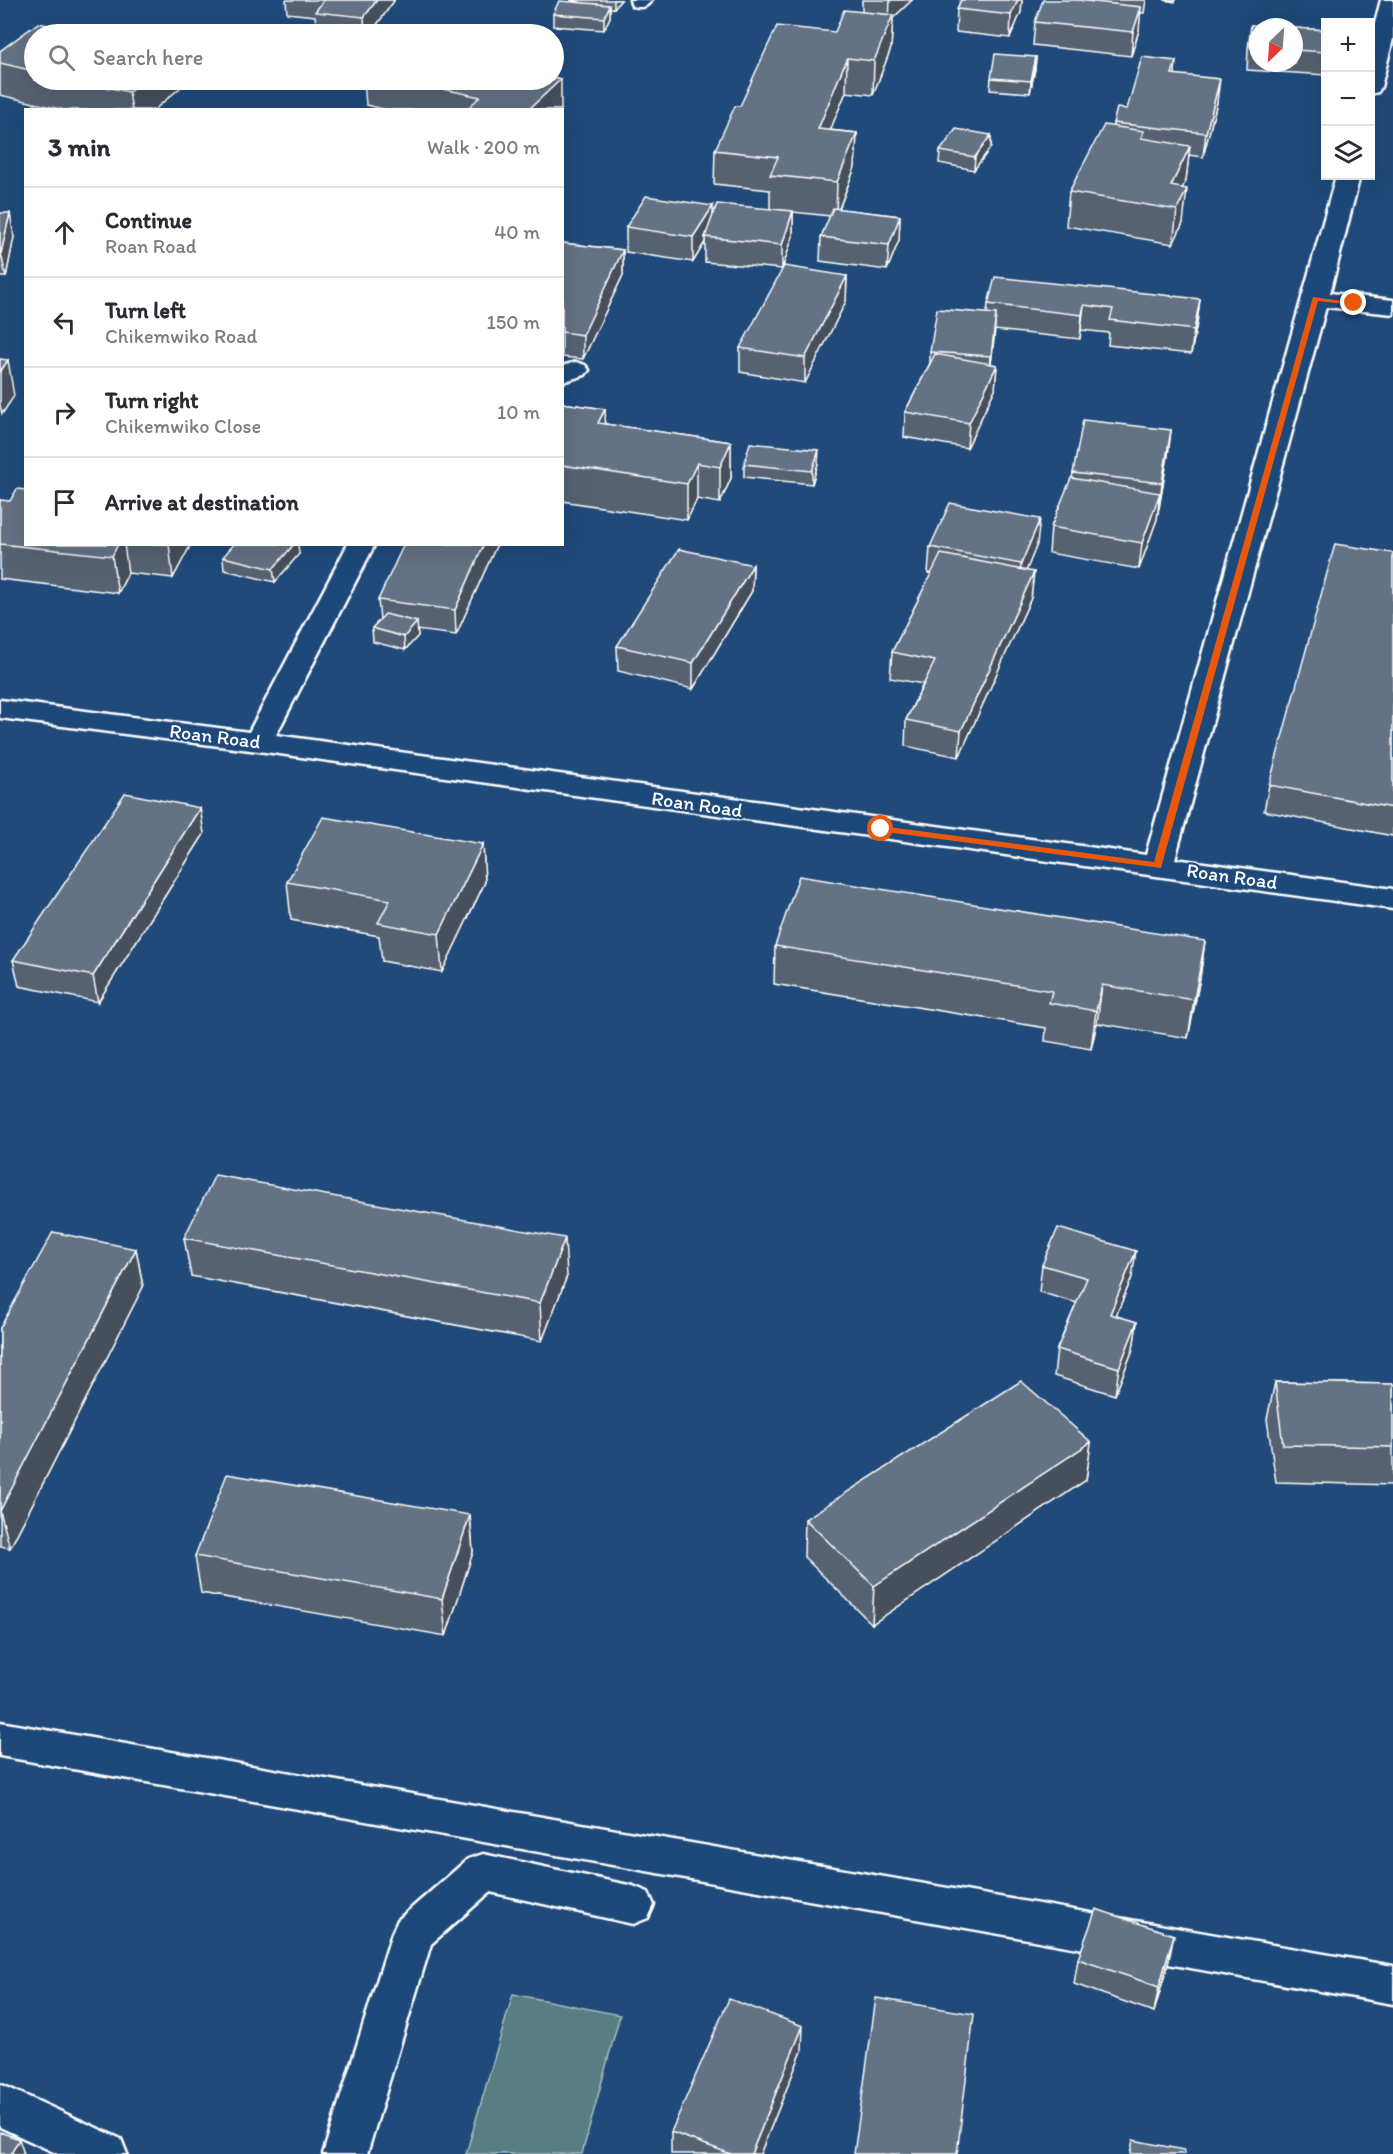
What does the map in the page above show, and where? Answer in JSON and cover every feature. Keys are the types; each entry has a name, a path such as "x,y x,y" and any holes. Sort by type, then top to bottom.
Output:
{"street":[{"path":"1375,72 1392,0"},
{"path":"1158,866 1316,299 1346,180"},
{"path":"1316,299 1393,307"},
{"path":"258,742 361,546"},
{"name":"Roan Road","path":"0,709 258,742 1393,899"},
{"path":"0,1739 1393,1985"},
{"path":"345,2154 413,1933 483,1872 633,1905"},
{"path":"0,2105 105,2154"}],"green space":[{"path":"513,1994 620,2015 582,2154 466,2154"}],"building":[{"path":"324,0 377,0 364,17 315,12"},
{"path":"961,0 1018,0 1011,15 957,9"},
{"path":"1043,0 1077,0 1141,7 1133,32 1035,22"},
{"path":"559,1 610,5 604,18 553,14"},
{"path":"844,10 893,15 874,61 847,58 818,129 857,133 837,182 770,175 778,157 715,150 735,106 740,106 777,26 835,32"},
{"path":"1303,29 1321,30 1321,52 1303,51"},
{"path":"24,33 24,69 0,63 0,51"},
{"path":"995,54 1036,57 1031,81 991,78"},
{"path":"1142,57 1176,61 1172,74 1220,79 1206,133 1113,123 1117,108 1127,109"},
{"path":"447,90 549,90 530,108 469,107 480,97"},
{"path":"1104,125 1144,131 1141,138 1190,146 1171,186 1187,189 1177,210 1069,192"},
{"path":"956,129 991,135 975,157 940,151"},
{"path":"646,196 713,206 693,237 626,227"},
{"path":"717,204 793,211 782,245 705,237"},
{"path":"833,208 900,216 889,245 821,237"},
{"path":"0,213 10,213 1,253 0,253"},
{"path":"564,243 623,250 583,335 564,332"},
{"path":"784,266 847,276 805,358 740,348"},
{"path":"995,277 1200,299 1194,330 1110,320 1113,309 1084,305 1082,315 988,304"},
{"path":"937,309 996,314 991,356 930,352"},
{"path":"935,354 997,365 969,423 905,412"},
{"path":"0,359 8,360 0,372"},
{"path":"564,403 605,409 598,423 731,442 720,467 697,463 687,484 564,465"},
{"path":"1083,420 1171,430 1162,483 1073,473"},
{"path":"750,443 819,450 812,471 744,464"},
{"path":"1071,478 1160,493 1142,543 1051,527"},
{"path":"17,489 24,490 24,546 117,546 112,556 0,544 0,500 10,501"},
{"path":"950,503 1040,519 1021,564 930,547"},
{"path":"1335,544 1393,553 1393,808 1269,785"},
{"path":"232,546 292,546 273,569 223,557"},
{"path":"403,546 483,546 455,610 378,600"},
{"path":"679,549 753,565 693,663 617,646"},
{"path":"941,554 1034,572 961,731 906,720 935,661 892,652"},
{"path":"385,614 417,622 404,637 372,628"},
{"path":"125,793 200,808 93,976 13,960"},
{"path":"323,817 483,844 439,934 378,923 390,900 287,882"},
{"path":"799,876 1205,941 1194,1000 1102,985 1096,1011 1049,1003 1052,991 775,946"},
{"path":"215,1175 565,1238 540,1303 184,1238"},
{"path":"1058,1228 1136,1251 1110,1314 1137,1322 1119,1368 1057,1349 1087,1278 1042,1265"},
{"path":"53,1232 136,1249 0,1511 0,1328"},
{"path":"1021,1381 1091,1442 874,1586 805,1519"},
{"path":"1275,1382 1393,1384 1393,1447 1283,1445"},
{"path":"227,1474 470,1515 442,1599 195,1556"},
{"path":"1096,1909 1174,1935 1159,1987 1078,1959"},
{"path":"876,1998 974,2014 957,2154 854,2154"},
{"path":"729,1999 803,2026 751,2154 731,2154 671,2132"},
{"path":"0,2132 19,2139 11,2154 0,2154"},
{"path":"1133,2140 1184,2150 1184,2154 1130,2154"}],"route":[{"path":"881,829 1158,866 1316,299 1354,303"}]}
